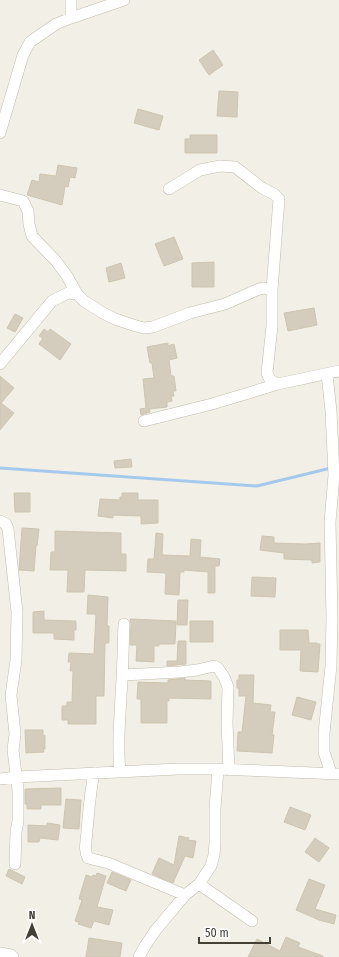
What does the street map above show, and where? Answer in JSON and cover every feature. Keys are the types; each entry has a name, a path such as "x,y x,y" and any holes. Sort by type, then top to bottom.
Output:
{"street":[{"path":"70,18 71,0"},
{"path":"0,133 23,55 30,42 56,24 124,0"},
{"path":"169,189 200,170 220,166 234,167 262,188 274,194 278,199 272,290 272,326 268,373 270,380 278,384"},
{"path":"0,195 23,201 28,210 32,236 56,261 67,276 77,294 84,301 103,313 136,326 144,328 153,327 190,313 225,304 259,289 264,288 272,290"},
{"path":"0,364 52,301 68,293 77,294"},
{"path":"144,421 212,404 278,384 339,371"},
{"path":"0,779 120,771 224,770 335,774 324,752 324,732 331,666 332,616 330,522 334,475 331,411 327,374"},
{"path":"0,521 6,524 8,529 17,612 16,660 11,695 15,734 14,754 17,777 18,821 16,832 15,864"},
{"path":"120,771 118,733 123,675 124,624"},
{"path":"123,675 186,672 214,666 218,668 224,677 228,688 224,770 215,809 214,855 211,866 199,884 185,895 155,931 139,957"},
{"path":"94,773 89,800 86,846 86,854 88,858 108,863 185,895"},
{"path":"199,884 252,921"},
{"path":"0,953 11,955 13,957"}],"building":[{"path":"213,50 223,65 209,75 199,60"},
{"path":"219,91 238,92 237,117 217,116"},
{"path":"138,109 163,116 159,130 134,123"},
{"path":"190,135 217,135 217,153 185,153 185,139 190,139"},
{"path":"58,165 77,168 75,178 70,177 68,187 65,186 62,205 27,195 32,180 39,182 40,174 56,176"},
{"path":"174,237 183,259 164,266 155,244"},
{"path":"214,262 214,287 192,287 192,263"},
{"path":"121,263 125,278 109,282 106,268"},
{"path":"314,308 317,325 288,331 284,313"},
{"path":"15,314 23,318 15,332 7,328"},
{"path":"44,329 48,332 50,329 71,344 60,360 39,344 43,338 39,336"},
{"path":"168,343 168,346 174,344 177,358 169,360 171,376 174,376 176,391 173,391 174,396 171,396 172,401 167,402 167,407 149,409 150,412 141,415 140,409 146,408 143,379 154,378 152,363 150,363 147,347"},
{"path":"0,376 14,388 1,403 14,413 0,430"},
{"path":"131,459 132,467 115,468 114,461"},
{"path":"14,493 30,493 30,512 15,512"},
{"path":"122,493 138,493 138,500 158,500 158,523 141,524 141,516 113,515 113,518 98,516 100,499 120,500"},
{"path":"22,528 39,529 34,571 19,570"},
{"path":"55,531 121,533 121,554 126,554 126,571 85,570 84,592 67,592 68,570 50,570 51,552 55,552"},
{"path":"156,533 163,534 162,555 190,556 191,539 201,540 200,557 220,559 219,566 215,566 215,593 208,593 208,572 184,570 184,572 180,572 179,595 165,594 166,573 147,572 148,559 154,559"},
{"path":"262,536 274,537 274,543 320,543 320,562 312,563 312,560 284,559 284,553 260,550"},
{"path":"252,577 276,578 275,597 251,596"},
{"path":"88,595 108,597 107,626 109,626 109,643 105,643 104,696 96,696 96,724 68,724 68,720 62,720 62,706 67,706 67,702 72,702 73,671 70,671 71,662 68,662 69,653 94,654 96,614 87,614"},
{"path":"178,600 188,600 187,625 177,625"},
{"path":"44,611 44,620 76,621 74,640 54,639 54,633 33,633 33,612"},
{"path":"130,619 176,621 175,644 159,644 159,646 154,646 154,662 136,661 137,645 130,645"},
{"path":"190,621 213,621 213,642 190,642"},
{"path":"280,630 308,630 309,643 320,644 318,672 300,671 301,650 280,650"},
{"path":"178,641 186,641 186,664 167,666 167,661 177,661"},
{"path":"239,675 254,675 253,703 271,705 270,712 275,712 272,735 274,735 272,753 237,751 238,732 242,732 246,696 239,696 237,680 239,680"},
{"path":"185,678 185,680 211,681 211,699 169,698 169,701 167,701 167,723 141,723 141,699 137,699 138,682 168,683 168,680"},
{"path":"297,697 316,702 311,720 292,715"},
{"path":"25,730 43,730 43,736 45,735 44,752 26,753"},
{"path":"61,788 61,805 41,805 41,809 27,809 27,804 25,804 25,789"},
{"path":"66,799 81,800 79,829 63,828"},
{"path":"290,807 311,815 305,830 284,822"},
{"path":"47,823 60,825 58,840 40,838 39,842 28,842 28,825 47,826"},
{"path":"179,836 189,838 188,840 196,841 193,858 185,856 173,883 152,874 159,858 174,865"},
{"path":"315,838 329,848 319,862 305,852"},
{"path":"9,869 25,877 22,884 6,876"},
{"path":"112,872 131,880 126,891 107,883"},
{"path":"97,873 106,876 97,907 113,910 109,925 94,921 91,928 78,924 79,922 75,921 82,900 79,899 86,875 92,877 93,875 96,876"},
{"path":"309,879 325,885 315,909 336,915 334,924 319,920 296,910"},
{"path":"286,937 300,943 298,947 323,957 248,957 257,939 280,951"},
{"path":"89,938 122,943 120,957 86,957"}],"waterway":[{"path":"0,468 257,486 331,468"}]}
